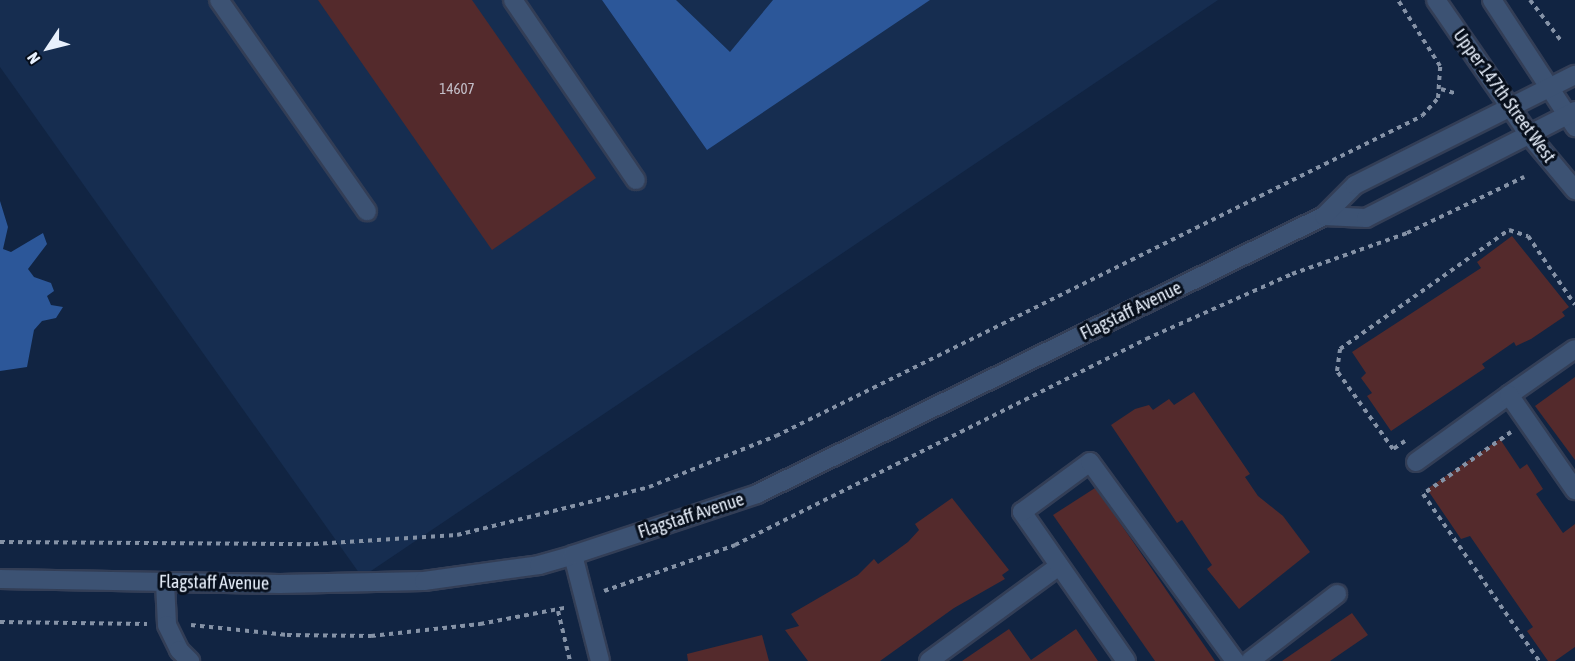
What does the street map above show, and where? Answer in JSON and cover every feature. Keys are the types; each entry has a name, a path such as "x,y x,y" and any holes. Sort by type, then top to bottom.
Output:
{"street":[{"path":"219,0 367,210"},
{"path":"513,0 636,180"},
{"name":"Upper 147th Street West","path":"1436,0 1529,135 1575,190"},
{"path":"1492,0 1572,118"},
{"name":"Flagstaff Avenue","path":"0,579 165,582 424,581 539,565 573,555 757,494 1324,216 1355,185 1575,75"},
{"name":"Flagstaff Avenue","path":"1324,216 1366,218 1529,135 1572,118"},
{"path":"1416,462 1575,349"},
{"path":"1509,395 1575,489"},
{"path":"1126,661 1022,512 1090,462 1235,661"},
{"path":"573,555 600,661"},
{"path":"929,661 1059,566"},
{"path":"165,582 167,625 179,650 190,661"},
{"path":"1250,661 1337,594"}],"path":[{"path":"0,542 314,544 457,535 649,487 776,436 1231,210 1379,142 1422,116 1441,89 1440,66 1398,0"},
{"path":"1530,0 1562,42"},
{"path":"1441,89 1454,93"},
{"path":"0,622 167,625 371,636 558,611 585,599 735,546 926,452 1146,339 1292,274 1407,233 1524,177"},
{"path":"1410,437 1393,449 1337,371 1340,349 1509,230 1528,236 1575,305"},
{"path":"1518,428 1423,494 1539,661"},
{"path":"558,611 570,661"}],"shaded area":[{"path":"0,0 1218,0 362,577 0,67"}],"water":[{"path":"602,0 676,0 730,52 773,0 930,0 707,150"},
{"path":"0,201 8,227 3,249 11,252 43,233 47,244 28,269 34,277 51,283 54,291 47,296 51,305 63,307 56,318 42,321 34,330 27,367 0,371"}],"building":[{"path":"318,0 472,0 596,178 492,250"},
{"path":"1512,236 1569,307 1562,312 1565,316 1531,339 1516,346 1514,342 1482,364 1485,368 1391,431 1367,396 1372,393 1361,378 1366,373 1352,352 1481,268 1477,262"},
{"path":"1575,377 1575,460 1535,406"},
{"path":"1194,392 1250,474 1245,477 1258,496 1283,516 1310,552 1239,609 1207,569 1212,565 1182,520 1177,523 1111,425 1135,409 1149,405 1153,410 1169,399 1174,405"},
{"path":"1500,439 1520,469 1527,464 1543,489 1536,494 1563,533 1575,524 1575,647 1555,661 1548,661 1527,631 1533,627 1470,536 1461,539 1427,489"},
{"path":"1095,488 1215,661 1155,661 1053,515"},
{"path":"952,498 1009,570 1002,575 1005,579 954,608 880,661 808,661 785,630 799,626 791,614 858,575 874,559 878,564 908,542 919,530 915,524"},
{"path":"1352,613 1368,635 1330,661 1282,661"},
{"path":"1009,629 1031,660 1076,629 1098,661 962,661"},
{"path":"762,635 769,661 688,661 687,654"}]}
